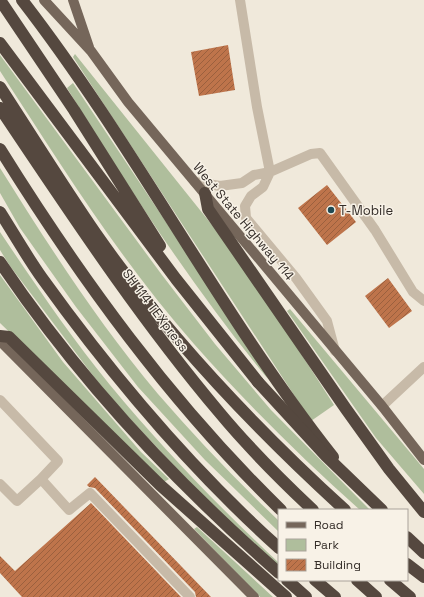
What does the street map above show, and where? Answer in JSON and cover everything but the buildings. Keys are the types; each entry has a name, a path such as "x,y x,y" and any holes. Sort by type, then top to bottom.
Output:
{"highway":[{"path":"0,0 160,244 164,262"},
{"path":"22,0 87,90 300,414 334,457 380,509"},
{"path":"0,43 164,262 258,382 326,456 380,509"},
{"path":"0,87 96,234 173,331 234,401 281,451 343,509"},
{"name":"SH 114 TEXpress","path":"0,108 114,277 164,345 220,413 277,476 312,509"},
{"path":"0,149 67,252 144,359 201,427 280,509"},
{"path":"204,193 208,209 355,421 424,512"},
{"path":"0,212 42,278 116,375 235,508 278,547"},
{"path":"0,262 99,394 208,508 278,572"},
{"path":"0,336 10,338 160,484 286,597"},
{"path":"408,533 424,547"},
{"path":"408,538 424,554"},
{"path":"408,565 424,577"},
{"path":"288,581 306,597"},
{"path":"316,581 335,597"},
{"path":"358,581 376,597"},
{"path":"391,581 410,597"}],"main road":[{"name":"West State Highway 114","path":"44,0 91,51 128,102 382,406 424,460"},
{"path":"73,0 91,51"},
{"path":"0,341 254,597"}],"lane":[{"path":"240,0 257,106 270,172 263,187 251,196 246,206 246,218 296,278 327,321 336,352"},
{"path":"195,182 220,186 242,183 254,174 270,172 311,154 320,153 376,230 413,292 424,301"},
{"path":"382,406 424,367"},
{"path":"0,400 58,462 41,480 17,501 0,484"},
{"path":"41,480 69,510 90,493 190,597"}],"green space":[{"path":"75,54 224,240 289,335 334,405 311,421 73,57"},
{"path":"0,55 162,275 215,344 271,410 369,509 359,509 296,450 234,388 167,312 141,279 92,211 0,71"},
{"path":"73,83 261,364 268,379 240,345 188,274 138,200 67,88"},
{"path":"0,168 56,255 115,340 158,394 187,427 232,475 278,520 278,531 205,460 138,387 76,307 20,228 0,193"},
{"path":"0,232 67,329 110,385 171,454 213,499 278,562 278,565 207,501 107,394 10,266 0,250"},
{"path":"0,275 63,362 141,452 169,479 164,482 0,323"},
{"path":"290,309 424,469 424,494 376,438 287,311"},
{"path":"197,527 273,597 260,597 194,529"}],"place":[{"name":"T-Mobile","path":"331,210"}]}
